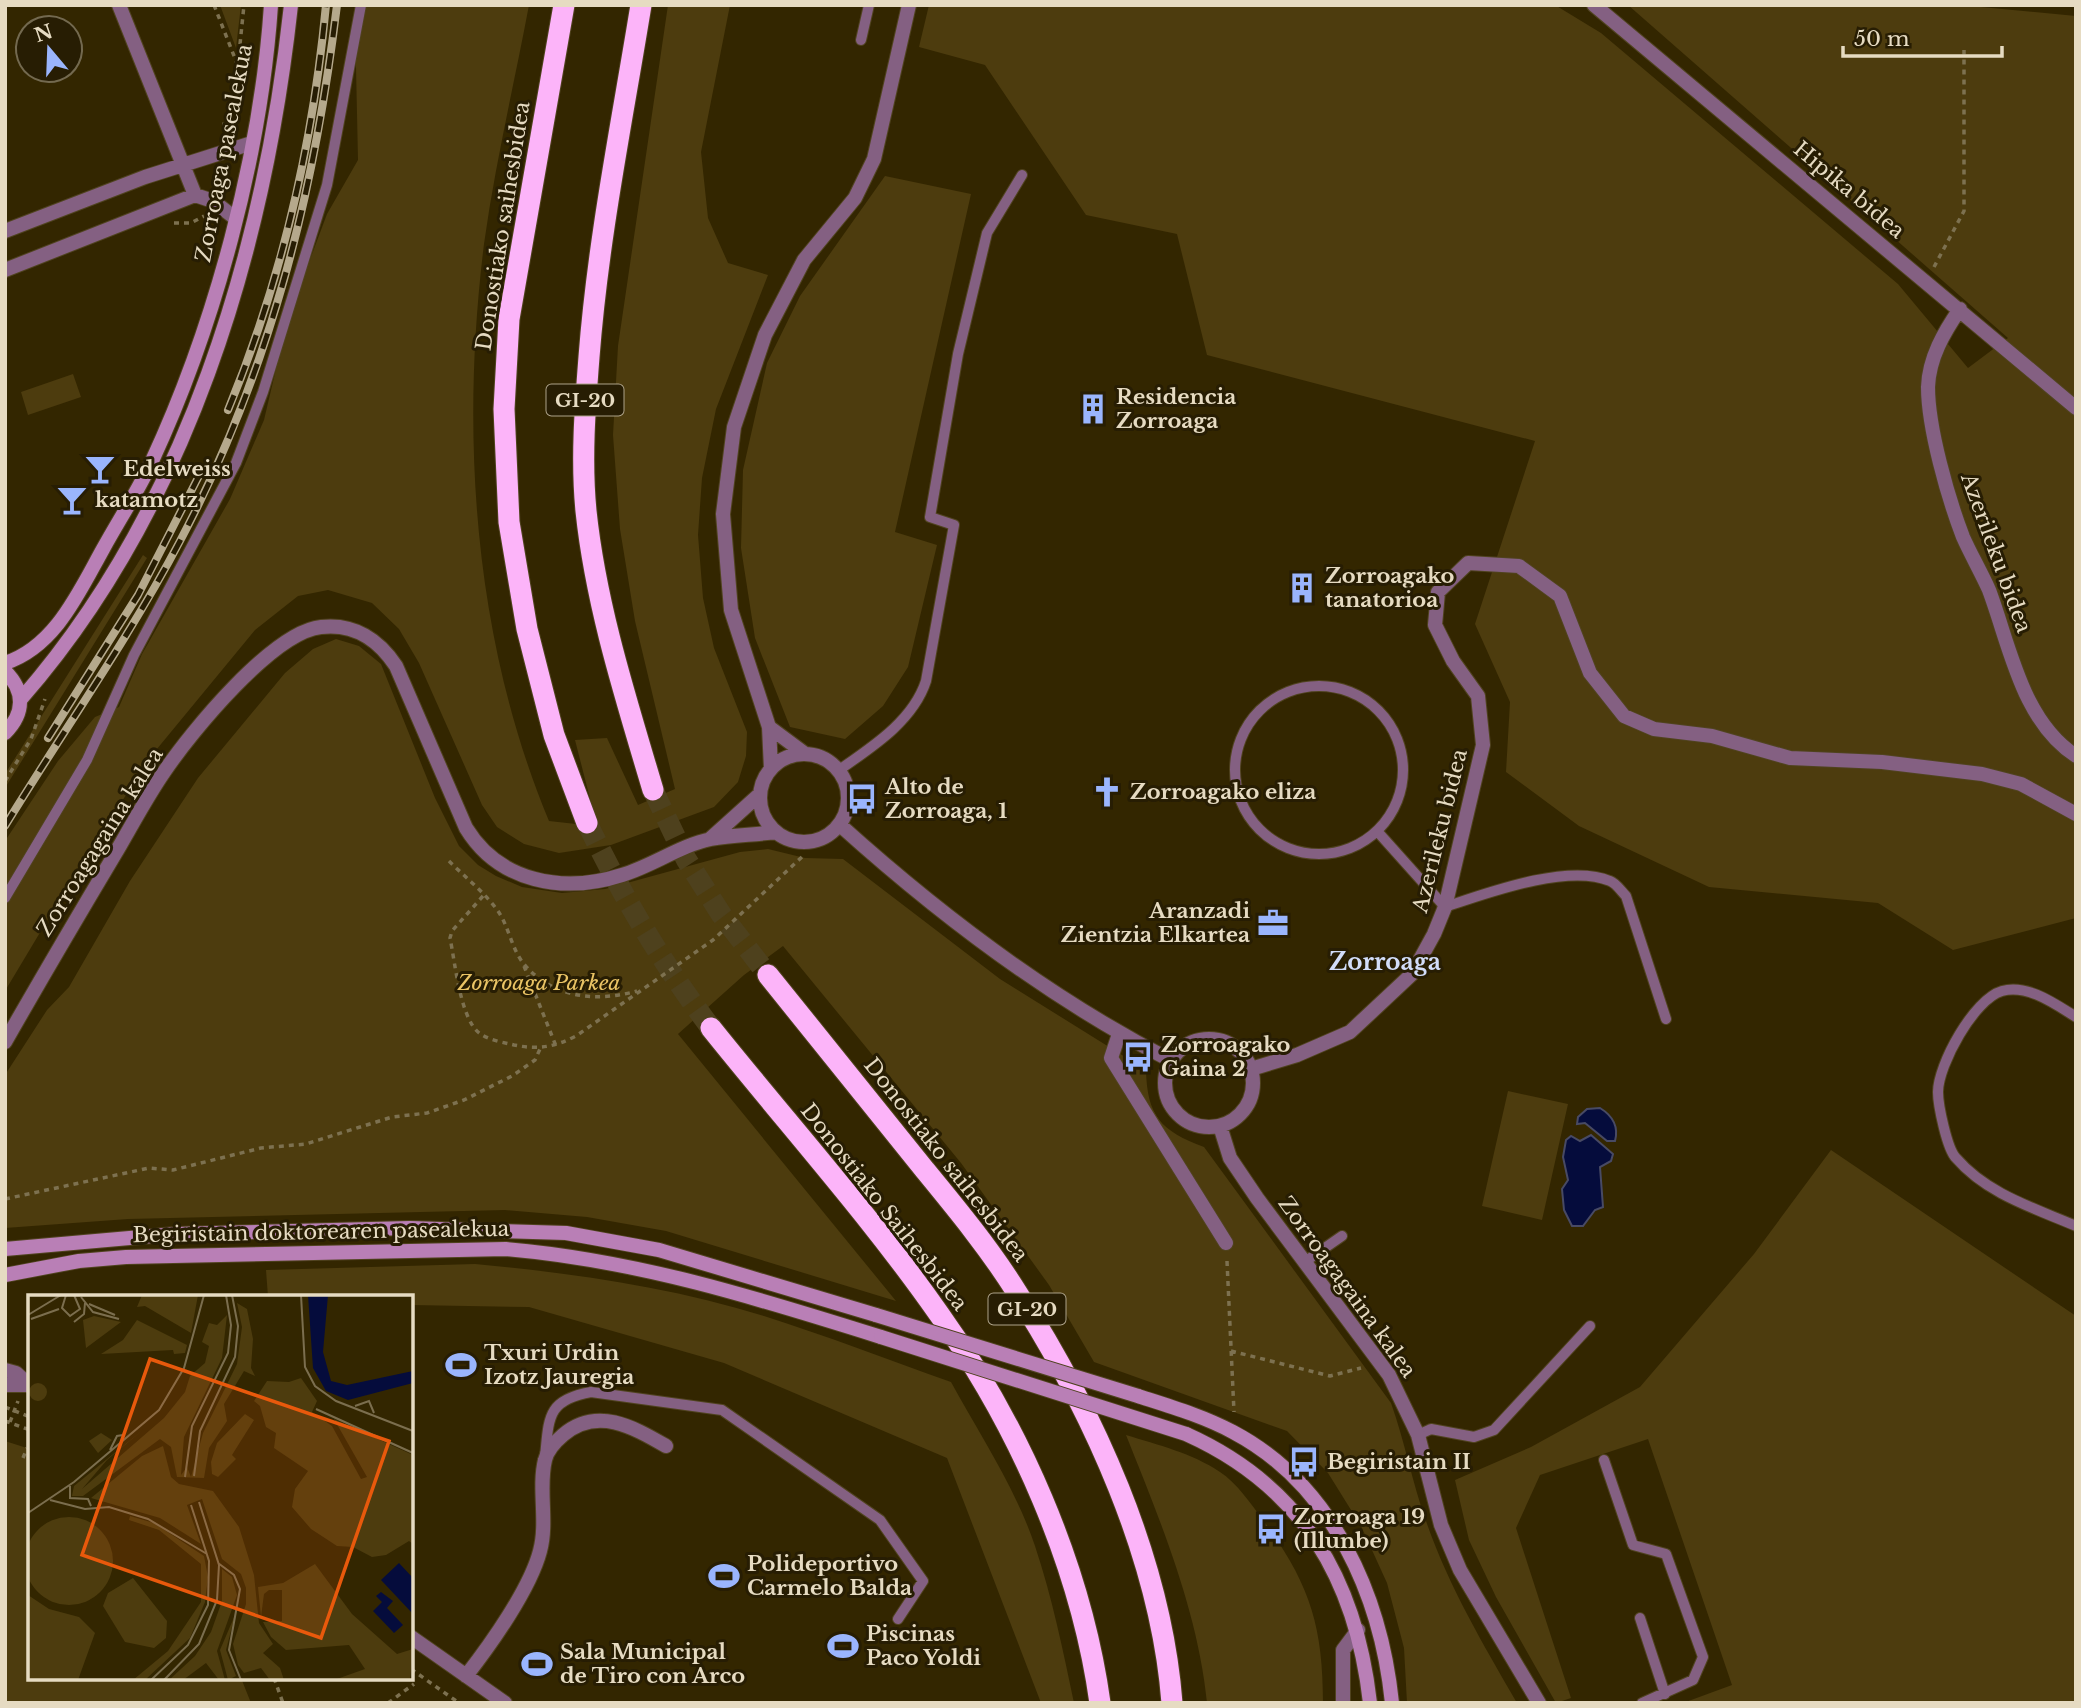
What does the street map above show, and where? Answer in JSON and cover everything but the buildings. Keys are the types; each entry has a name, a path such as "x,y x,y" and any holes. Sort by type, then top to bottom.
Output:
{"highway":[{"name":"Donostiako saihesbidea","path":"564,5 509,319 504,409 509,522 527,629 554,735 587,822"},
{"name":"GI-20","path":"641,5 595,277 583,422 586,509 597,585 653,790"},
{"name":"Donostiako saihesbidea","path":"768,975 979,1239 1016,1291 1087,1415 1132,1525 1154,1598 1172,1703"},
{"name":"Donostiako Saihesbidea","path":"711,1028 874,1227 940,1315 999,1411 1043,1504 1074,1588 1095,1664 1100,1703"}],"main road":[{"name":"Zorroaga pasealekua","path":"5,663 33,651 48,637 77,594 151,462 219,286 252,143 271,5"},
{"name":"Zorroaga pasealekua","path":"5,733 20,712 21,699 66,645 87,614 139,524 182,437 209,370 245,257 273,142 291,5"},
{"path":"5,671 19,688 21,699"},
{"name":"Begiristain doktorearen pasealekua","path":"5,1249 175,1234 410,1228 566,1233 659,1250 1138,1396 1232,1431 1271,1456 1312,1498 1340,1535 1361,1573 1379,1623 1392,1703"},
{"name":"Begiristain doktorearen pasealekua","path":"5,1275 79,1261 162,1255 506,1249 563,1254 654,1270 715,1286 1186,1434 1224,1451 1258,1475 1296,1513 1321,1546 1341,1583 1358,1630"},
{"path":"1358,1630 1370,1703"}],"street":[{"path":"119,5 195,195"},
{"path":"771,769 792,755 804,753 818,755 839,770 849,797 840,825 820,840 796,842 776,832 766,821 760,794 771,769 769,727 731,610 723,514 734,427 765,335 797,273 855,198 874,159 909,5"},
{"name":"Hipika bidea","path":"1594,5 2076,408"},
{"path":"5,231 252,143"},
{"path":"5,270 195,195 213,201 235,218"},
{"name":"Azerileku bidea","path":"1960,309 1947,327 1930,366 1928,387 1948,492 1964,538 1988,588 2016,669 2035,711 2061,747 2076,756"},
{"name":"Azerileku bidea","path":"1251,1069 1297,1055 1350,1032 1412,974 1434,934 1445,907 1483,745 1478,696 1453,661 1435,625 1438,592 1468,563 1519,566 1560,596 1590,673 1623,716 1654,729 1712,736 1790,758 1870,761 1982,774 2021,784 2076,814"},
{"name":"Zorroagagaina kalea","path":"5,1042 164,772 233,690 271,651 297,635 319,627 345,627 368,636 386,650 396,666 466,828 477,846 491,860 509,870 533,880 593,880 620,876 710,839 776,832"},
{"path":"769,727 804,753"},
{"name":"Zorroagagaina kalea","path":"710,839 760,794"},
{"path":"840,825 939,911 1042,985 1119,1034 1170,1060"},
{"path":"1119,1034 1111,1058 1226,1243"},
{"path":"1220,1040 1233,1046 1251,1069 1252,1093 1248,1104 1241,1114 1220,1126 1194,1125 1173,1110 1164,1086 1170,1060 1192,1042 1220,1040"},
{"name":"Zorroagagaina kalea","path":"1220,1126 1230,1158 1380,1363 1418,1434 1441,1525 1460,1570 1539,1703"},
{"path":"5,1370 16,1373 25,1389"},
{"path":"5,1385 25,1389"},
{"path":"466,1675 490,1646 540,1552 544,1519 545,1460 555,1441 571,1428 587,1421 606,1419 633,1427 666,1446"},
{"path":"1343,1703 1343,1650 1358,1630"},
{"path":"413,1638 506,1703"}],"lane":[{"path":"5,898 87,760 134,655 236,463 263,392 327,185 361,5"},
{"path":"861,40 869,5"},
{"path":"839,770 879,743 922,695 954,525 930,517 958,354 988,233 1022,175"},
{"path":"1319,686 1339,688 1374,706 1397,739 1402,768 1398,797 1377,831 1360,843 1320,854 1300,852 1281,845 1256,826 1240,800 1235,780 1235,760 1240,740 1250,721 1264,706 1280,695 1319,686"},
{"path":"1377,831 1445,907 1537,880 1586,876 1612,881 1626,896 1666,1019"},
{"path":"2076,1017 2037,994 2002,991 1975,1009 1948,1058 1938,1090 1953,1156 1988,1187 2076,1226"},
{"path":"1306,1261 1342,1236"},
{"path":"1418,1434 1431,1429 1474,1437 1493,1430 1590,1326"},
{"path":"545,1460 549,1417 557,1404 572,1396 591,1392 722,1410 880,1520 923,1581 898,1619"},
{"path":"1604,1460 1633,1545 1666,1554 1703,1657 1693,1679 1642,1703"},
{"path":"1640,1618 1665,1694"}],"path":[{"path":"214,5 237,66"},
{"path":"224,132 225,122 236,117 237,66 244,5"},
{"path":"1926,282 1964,211 1964,50"},
{"path":"191,223 206,215"},
{"path":"483,896 450,938 466,1012 480,1034 492,1040 540,1049 556,1046 576,1035 713,940 804,855"},
{"path":"449,861 505,922 556,1046"},
{"path":"523,964 546,983 569,994 594,999 643,989"},
{"path":"5,1199 149,1168 173,1170 261,1148 306,1144 392,1117 427,1114 464,1100 512,1076 535,1060 540,1049"},
{"path":"1226,1243 1234,1412"},
{"path":"1231,1351 1330,1376 1380,1363"},
{"path":"25,1389 7,1422 28,1429"},
{"path":"5,1407 28,1416"},
{"path":"23,1458 27,1448"},
{"path":"413,1670 459,1703"},
{"path":"275,1680 283,1703"},
{"path":"388,1703 414,1684"}],"green space":[{"path":"220,5 241,5 236,48"},
{"path":"362,5 529,5 484,244 473,390 474,464 479,537 489,610 504,682 524,752 549,821 576,824 595,818 575,740 607,738 638,805 675,789 635,621 620,529 613,435 618,346 668,5 730,5 701,152 708,218 728,263 768,275 716,409 702,478 698,535 703,598 714,648 747,732 746,756 738,782 714,807 611,845 559,853 524,844 497,827 482,805 419,663 399,629 372,603 328,590 298,596 255,630 152,755 78,869 5,991 5,841 58,761 95,717 119,707 142,654 230,499 264,420 288,318 327,214 358,160 355,21"},
{"path":"929,5 1555,5 1601,33 1898,284 1968,368 2008,338 1628,5 1960,5 2076,16 2076,918 1953,950 1878,903 1709,887 1579,826 1506,772 1510,702 1475,624 1535,441 1207,355 1177,234 1086,215 985,65 919,47"},
{"path":"885,176 971,194 895,532 937,545 908,667 883,706 845,739 790,727 755,638 741,548 743,470 767,363 800,296"},
{"path":"73,374 81,397 28,415 21,392"},
{"path":"143,555 147,558 5,788 5,774"},
{"name":"Zorroaga Parkea","path":"336,639 359,646 381,664 435,798 459,846 478,865 496,876 522,887 562,893 605,889 740,852 768,849 805,858 843,859 1000,979 1146,1070 1149,1099 1159,1120 1177,1135 1204,1147 1391,1403 1435,1545 1467,1614 1517,1703 1407,1703 1404,1648 1387,1583 1361,1526 1328,1473 1287,1431 1094,1362 1049,1285 961,1163 783,946 744,975 678,1034 896,1301 666,1231 587,1217 505,1210 128,1219 5,1228 5,1075 47,1010 69,987 130,881 198,778 285,673 313,649"},
{"path":"1508,1091 1568,1104 1542,1220 1482,1206"},
{"path":"1831,1150 2076,1316 2076,1703 1683,1703 1732,1685 1648,1439 1540,1475 1516,1528 1571,1698 1556,1703 1496,1597 1469,1540 1455,1480 1531,1447 1640,1387 1754,1254"},
{"path":"475,1264 585,1277 657,1289 729,1306 951,1382 1008,1483 1027,1525 1052,1604 1074,1703 1041,1703 947,1458 724,1363 529,1307 413,1305 413,1295 268,1295 266,1270"},
{"path":"1126,1435 1209,1465 1238,1488 1263,1520 1292,1564 1310,1605 1320,1650 1323,1703 1207,1703 1195,1634 1176,1566"},
{"path":"5,1441 28,1448 28,1680 242,1680 251,1703 5,1703"}],"shaded area":[{"path":"1600,1108 1614,1122 1615,1141 1607,1141 1585,1123 1577,1124 1578,1117 1587,1109"},
{"path":"1591,1135 1613,1154 1611,1161 1600,1167 1603,1207 1595,1210 1583,1226 1572,1226 1564,1210 1562,1189 1568,1180 1563,1157 1566,1140 1571,1136 1580,1141"}],"tunnel":[{"path":"653,790 686,859 721,914 768,975"},
{"path":"587,823 644,928 711,1028"}],"railway":[{"path":"228,410 264,312 292,211 313,108 326,5"},
{"path":"5,826 160,578 212,477 239,412 284,281 301,214 327,76 337,5"},
{"path":"48,738 138,595 203,468"}],"place":[{"name":"Residencia Zorroaga","path":"1093,409"},
{"name":"Edelweiss","path":"100,469"},
{"name":"katamotz","path":"72,500"},
{"name":"Zorroagako tanatorioa","path":"1302,588"},
{"name":"Zorroagako eliza","path":"1107,792"},
{"name":"Alto de Zorroaga, 1","path":"862,799"},
{"name":"Aranzadi Zientzia Elkartea","path":"1273,923"},
{"name":"Zorroagako Gaina 2","path":"1138,1057"},
{"name":"Txuri Urdin Izotz Jauregia","path":"461,1365"},
{"name":"Begiristain II","path":"1304,1462"},
{"name":"Zorroaga 19 (Illunbe)","path":"1271,1529"},
{"name":"Polideportivo Carmelo Balda","path":"724,1576"},
{"name":"Piscinas Paco Yoldi","path":"843,1646"},
{"name":"Sala Municipal de Tiro con Arco","path":"537,1664"}],"district":[{"name":"Zorroaga","path":"1385,962"}]}
